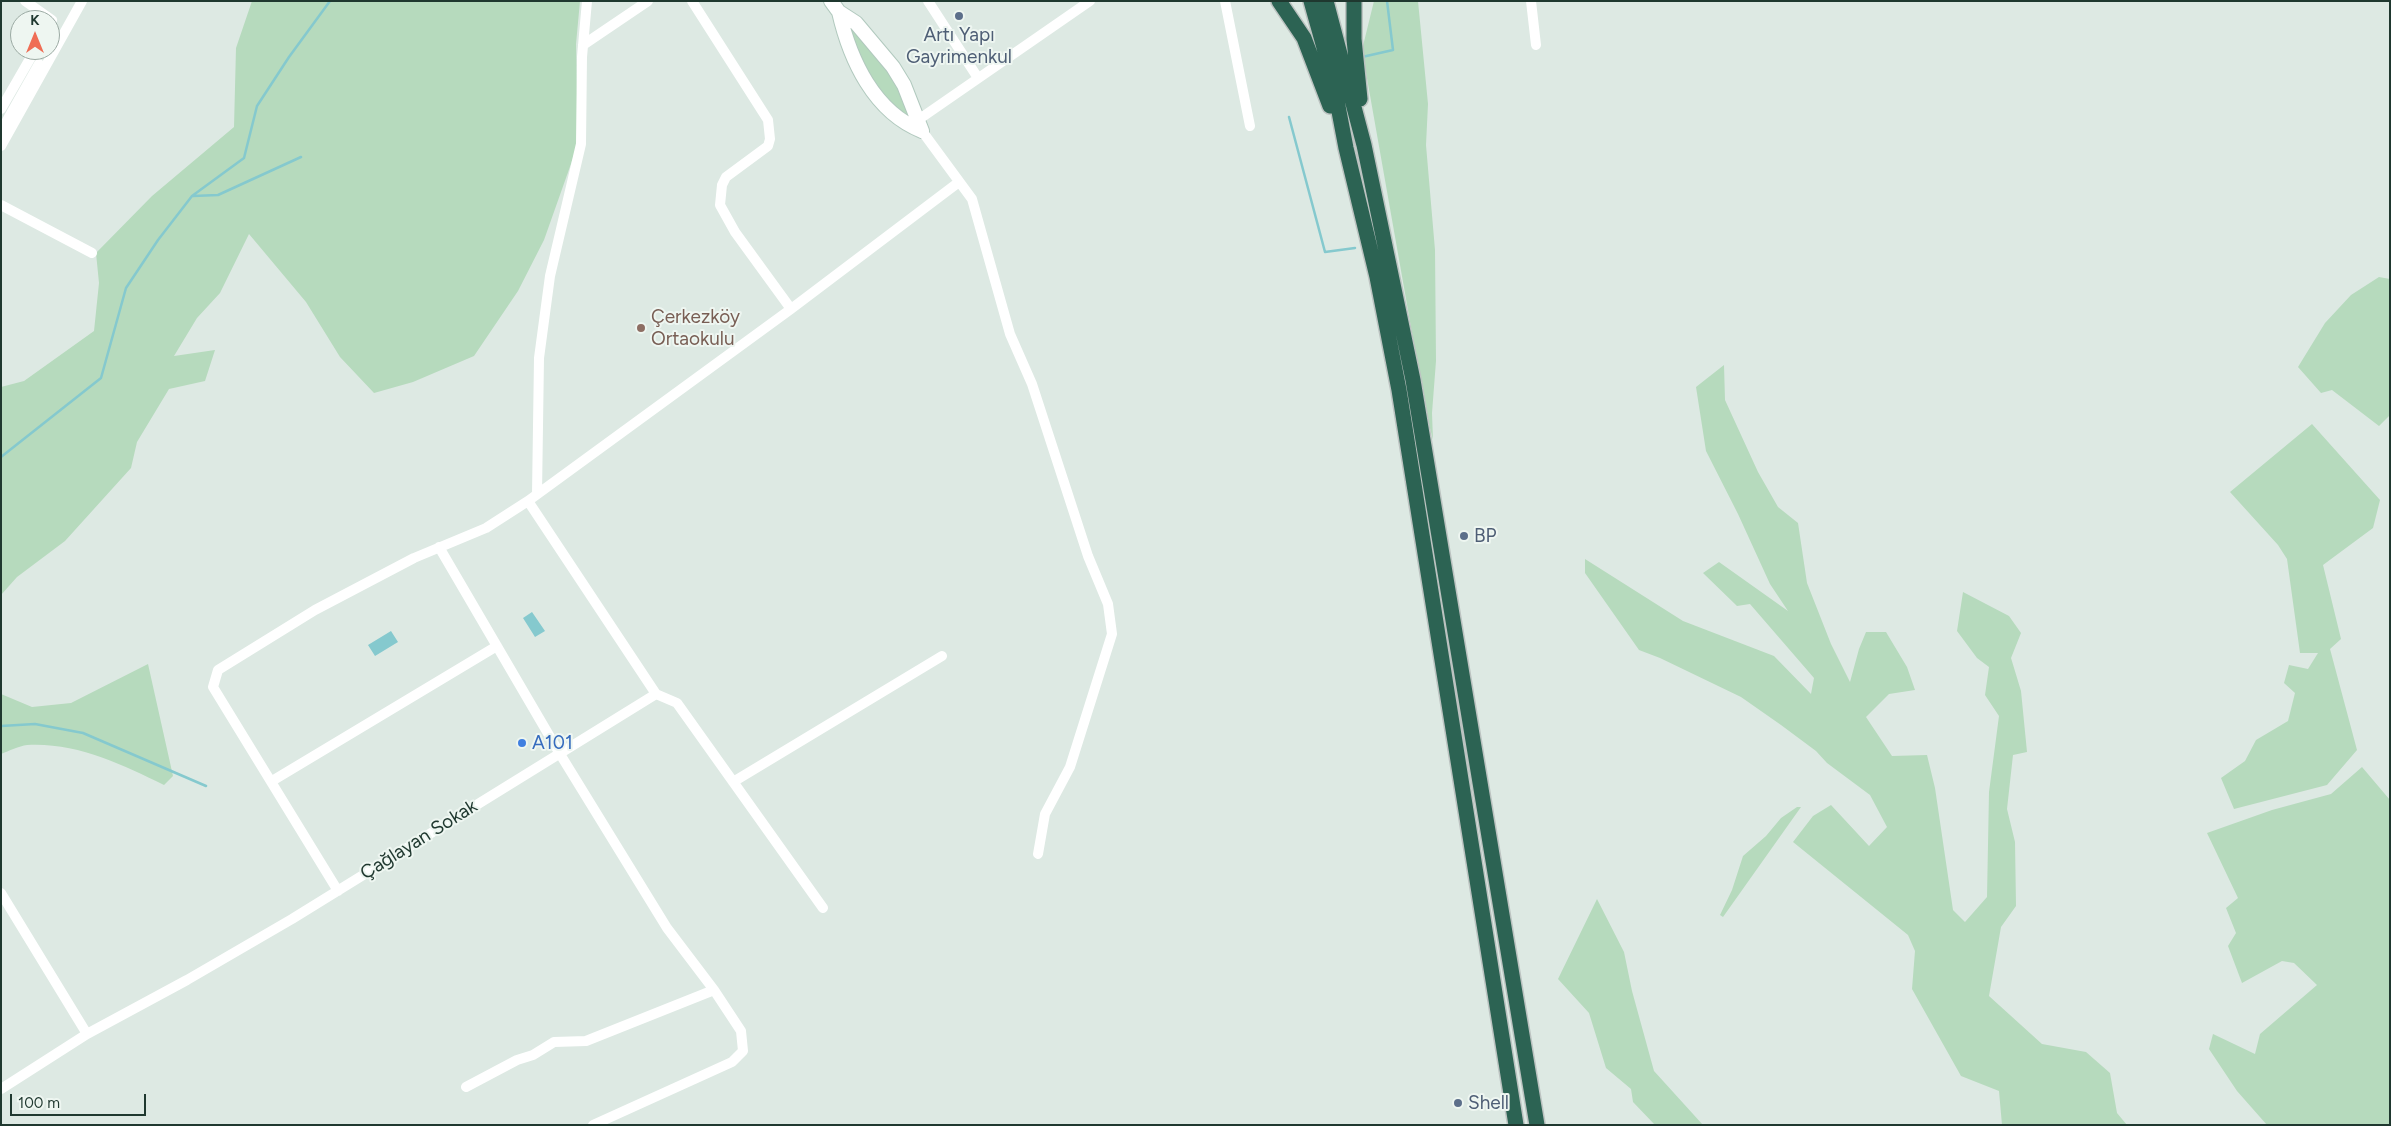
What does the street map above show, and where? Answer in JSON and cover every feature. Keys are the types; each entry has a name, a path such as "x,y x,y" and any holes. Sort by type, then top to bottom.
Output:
{"highway":[{"path":"1279,1 1304,38 1346,148"},
{"path":"1311,1 1333,80 1346,148 1377,277 1399,390 1516,1125"},
{"path":"1326,1 1364,145 1413,380 1537,1125"},
{"path":"1354,1 1354,39 1364,145"}],"street":[{"path":"25,1 38,10"},
{"path":"60,26 74,1"},
{"path":"1,146 82,1"},
{"path":"537,494 539,358 550,276 581,144 583,45 587,1"},
{"path":"583,45 648,1"},
{"path":"692,1 768,120 770,139 768,146 726,177 722,186 720,205 735,232 791,309"},
{"path":"928,1 978,78"},
{"path":"1070,1 1076,11"},
{"path":"835,7 851,52 871,92 911,127 920,125 978,78 1090,1"},
{"path":"1225,1 1250,126"},
{"path":"1531,1 1536,45"},
{"path":"835,7 856,23 893,67 904,85 920,125 972,199 1010,334 1032,384 1088,556 1108,604 1112,634 1070,767 1045,814 1038,854"},
{"path":"1,109 29,60"},
{"path":"1,131 41,60"},
{"path":"338,891 213,687 218,670 315,610 414,558 486,528 528,501 791,309 959,182"},
{"path":"1,205 92,253"},
{"path":"633,423 640,433"},
{"path":"528,501 656,694 677,703 823,908"},
{"path":"439,547 560,754 667,928 714,990 741,1031 743,1051 732,1062 593,1125"},
{"path":"272,781 497,646"},
{"path":"733,782 942,656"},
{"name":"Çağlayan Sokak","path":"1,1089 86,1034 188,980 338,891 656,694"},
{"path":"1,893 86,1034"},
{"path":"466,1087 517,1060 533,1055 554,1042 586,1041 714,990"}],"green space":[{"path":"252,1 580,1 576,44 578,144 544,240 518,291 474,356 413,382 374,393 340,357 306,302 249,234 220,293 197,318 174,356 215,350 205,381 169,389 137,442 131,468 65,541 17,577 1,595 1,387 24,381 94,331 99,283 96,253 152,196 234,127 236,48"},
{"path":"1374,1 1418,1 1428,104 1426,145 1435,250 1436,361 1432,413 1433,440 1426,412 1362,50"},
{"path":"845,20 895,74 915,126 871,86"},
{"path":"2379,277 2390,279 2390,415 2379,426 2332,390 2321,393 2298,367 2325,323 2351,295"},
{"path":"1724,365 1725,400 1758,472 1778,507 1798,523 1807,583 1831,644 1850,682 1866,632 1886,632 1907,667 1915,690 1889,694 1866,717 1892,756 1927,755 1935,788 1953,910 1965,922 1987,897 1989,792 1999,716 1985,695 1989,667 1977,658 1957,631 1963,592 2009,616 2021,633 2011,658 2021,691 2027,752 2013,755 2007,809 2015,842 2016,906 2001,927 1989,996 2042,1044 2086,1052 2110,1073 2117,1113 2127,1125 2002,1125 1999,1091 1961,1076 1912,989 1915,951 1908,935 1793,842 1813,816 1831,805 1869,846 1887,827 1870,795 1827,763 1816,751 1741,697 1660,658 1639,650 1585,573 1585,559 1683,621 1774,656 1811,694 1814,678 1750,604 1737,606 1703,573 1719,562 1788,611 1770,584 1738,514 1706,451 1696,387"},
{"path":"2312,424 2380,500 2373,528 2323,565 2341,639 2330,649 2357,750 2327,785 2234,809 2221,778 2245,761 2256,740 2288,721 2295,693 2284,683 2289,665 2308,669 2318,653 2300,653 2287,559 2278,545 2230,492"},
{"path":"148,664 173,776 164,785 115,762 63,747 27,745 1,754 1,694 32,707 71,703"},
{"path":"2362,767 2390,800 2390,1125 2267,1125 2237,1091 2209,1049 2213,1034 2255,1054 2260,1034 2317,985 2294,963 2282,961 2242,983 2228,946 2236,933 2226,908 2238,898 2207,833 2272,810 2331,794"},
{"path":"1797,807 1801,807 1723,917 1720,915 1732,890 1743,856 1766,836 1781,818"},
{"path":"1597,899 1624,952 1632,991 1654,1071 1703,1125 1655,1125 1633,1102 1631,1089 1606,1068 1589,1013 1558,979"}],"water":[{"path":"532,612 545,631 535,637 523,618"},
{"path":"391,631 398,642 375,656 368,645"}],"waterway":[{"path":"1,457 101,378 126,288 158,240 192,196 244,158 257,106 289,57 330,1"},
{"path":"1362,57 1393,50 1387,1"},
{"path":"1289,117 1325,252 1355,248"},
{"path":"193,196 218,195 301,157"},
{"path":"1,726 35,724 83,733 206,786"}],"place":[{"name":"Artı Yapı Gayrimenkul","path":"959,16"},
{"name":"Çerkezköy Ortaokulu","path":"641,328"},
{"name":"BP","path":"1464,536"},
{"name":"A101","path":"522,743"},
{"name":"Shell","path":"1458,1103"}]}
